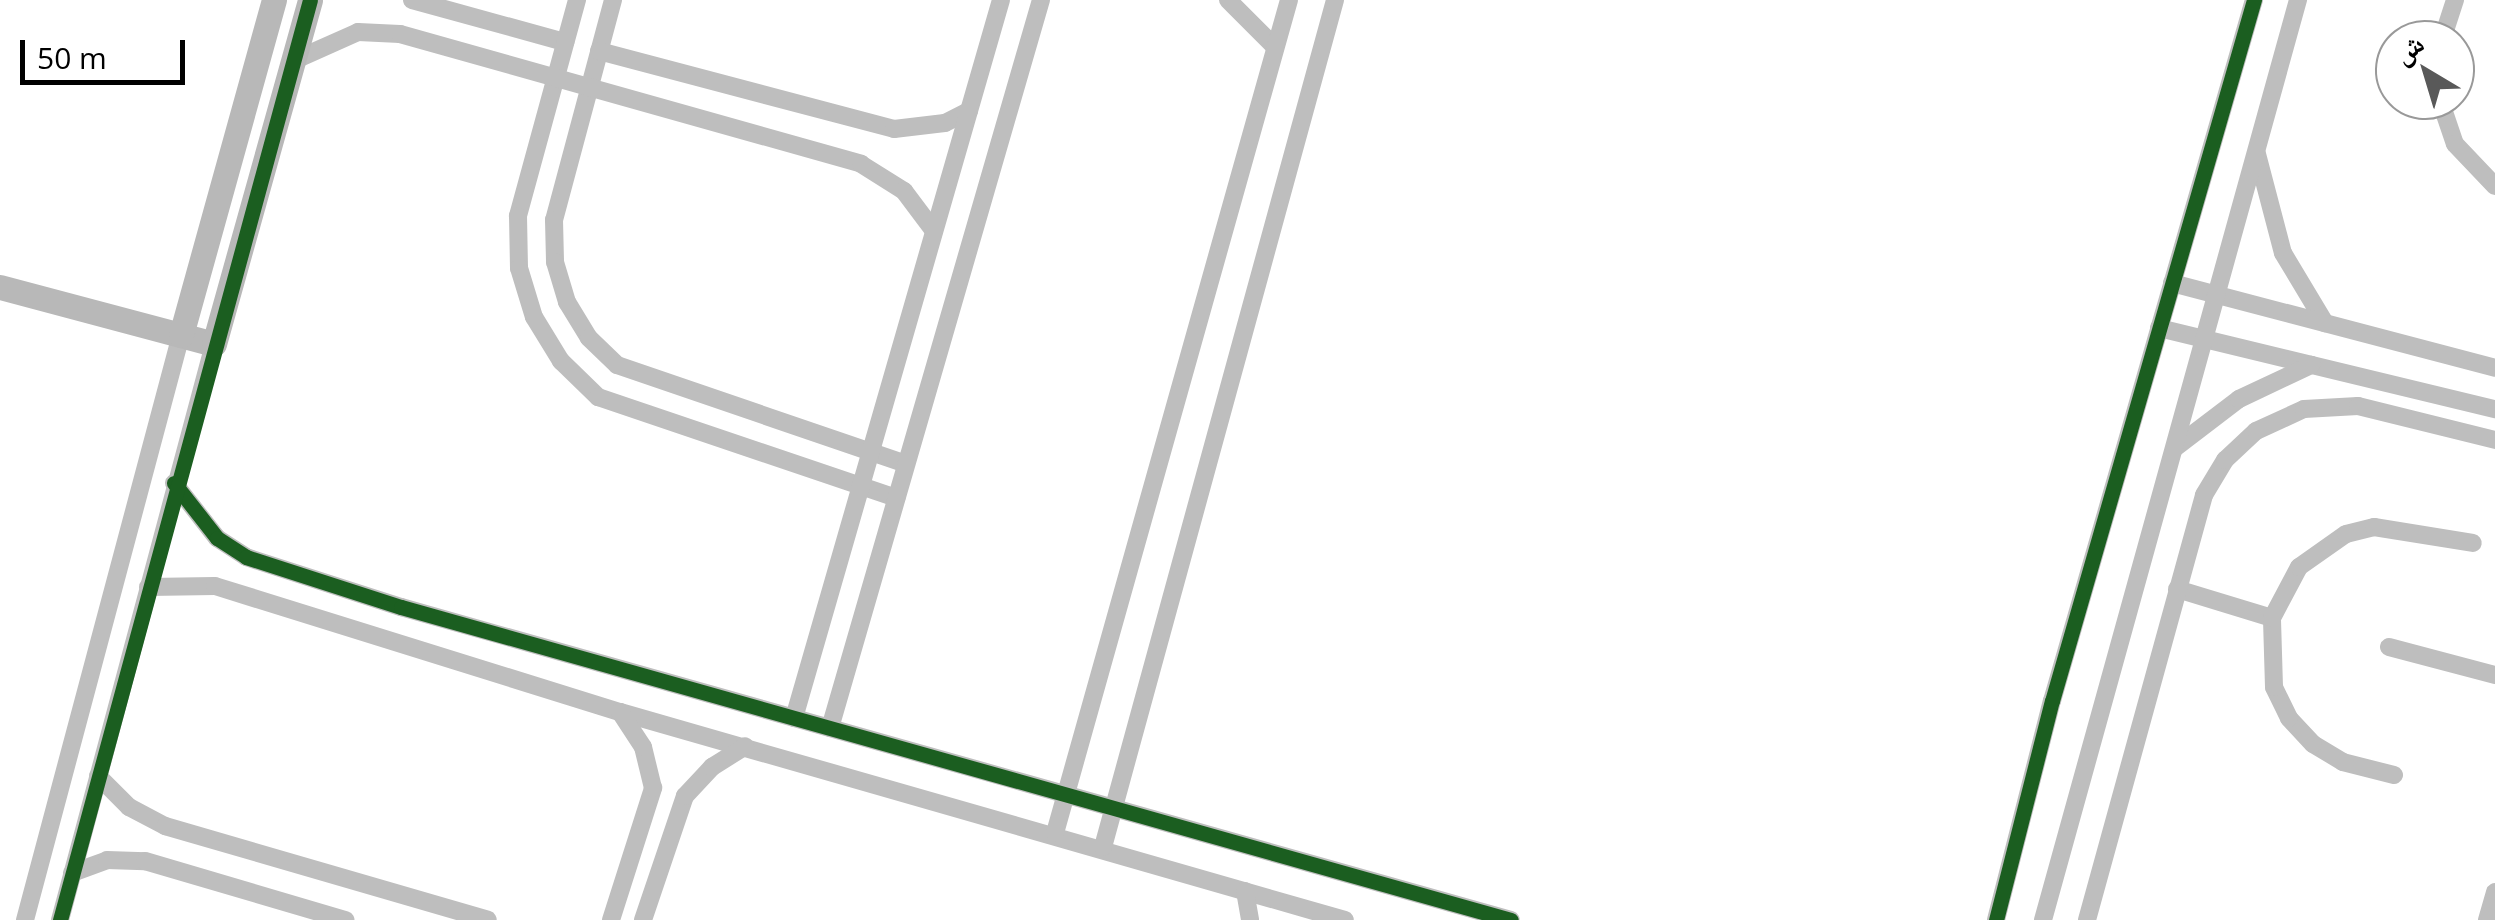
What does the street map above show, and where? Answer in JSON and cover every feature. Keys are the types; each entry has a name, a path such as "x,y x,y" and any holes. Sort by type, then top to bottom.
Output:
{"street":[{"path":"25,920 180,335 274,0"},
{"path":"60,920 174,484 310,0"},
{"path":"412,0 565,42"},
{"path":"577,0 518,216 519,268 534,317 575,382 598,397 896,498"},
{"path":"613,0 554,220 555,262 567,302 589,338 617,365 906,464"},
{"path":"794,718 1001,0"},
{"path":"830,728 1041,0"},
{"path":"1228,0 1274,47"},
{"path":"1055,833 1289,0"},
{"path":"1103,847 1334,0"},
{"path":"1996,920 2254,0"},
{"path":"2044,920 2298,0"},
{"path":"293,61 335,38 377,30 556,75 862,164 904,190 934,231"},
{"path":"599,52 894,129 920,128 970,111"},
{"path":"2447,120 2456,144 2495,186"},
{"path":"2256,148 2273,228 2325,323"},
{"path":"2172,283 2495,368"},
{"path":"0,287 214,344"},
{"path":"2160,328 2495,410"},
{"path":"2175,447 2239,399 2311,365"},
{"path":"2088,920 2204,495 2225,460 2256,431 2304,409 2358,406 2495,440"},
{"path":"174,484 216,538 246,557 794,718 1512,920"},
{"path":"2394,775 2343,762 2313,744 2289,718 2274,687 2272,618 2299,567 2346,534 2374,527 2474,543"},
{"path":"148,587 214,586 620,712 1055,833 1342,920"},
{"path":"2178,589 2272,618"},
{"path":"2388,647 2495,674"},
{"path":"611,920 653,788 643,747 620,712"},
{"path":"643,920 686,796 712,766 745,746"},
{"path":"98,776 130,806 164,826 488,920"},
{"path":"72,874 107,860 145,860 296,912 346,920"},
{"path":"1244,891 1250,920"},
{"path":"2487,920 2495,892"}],"cycle path":[{"path":"60,920 310,0"},
{"path":"1996,920 2052,701 2254,0"},
{"path":"174,483 217,538 246,557 401,607 1511,920"}]}
